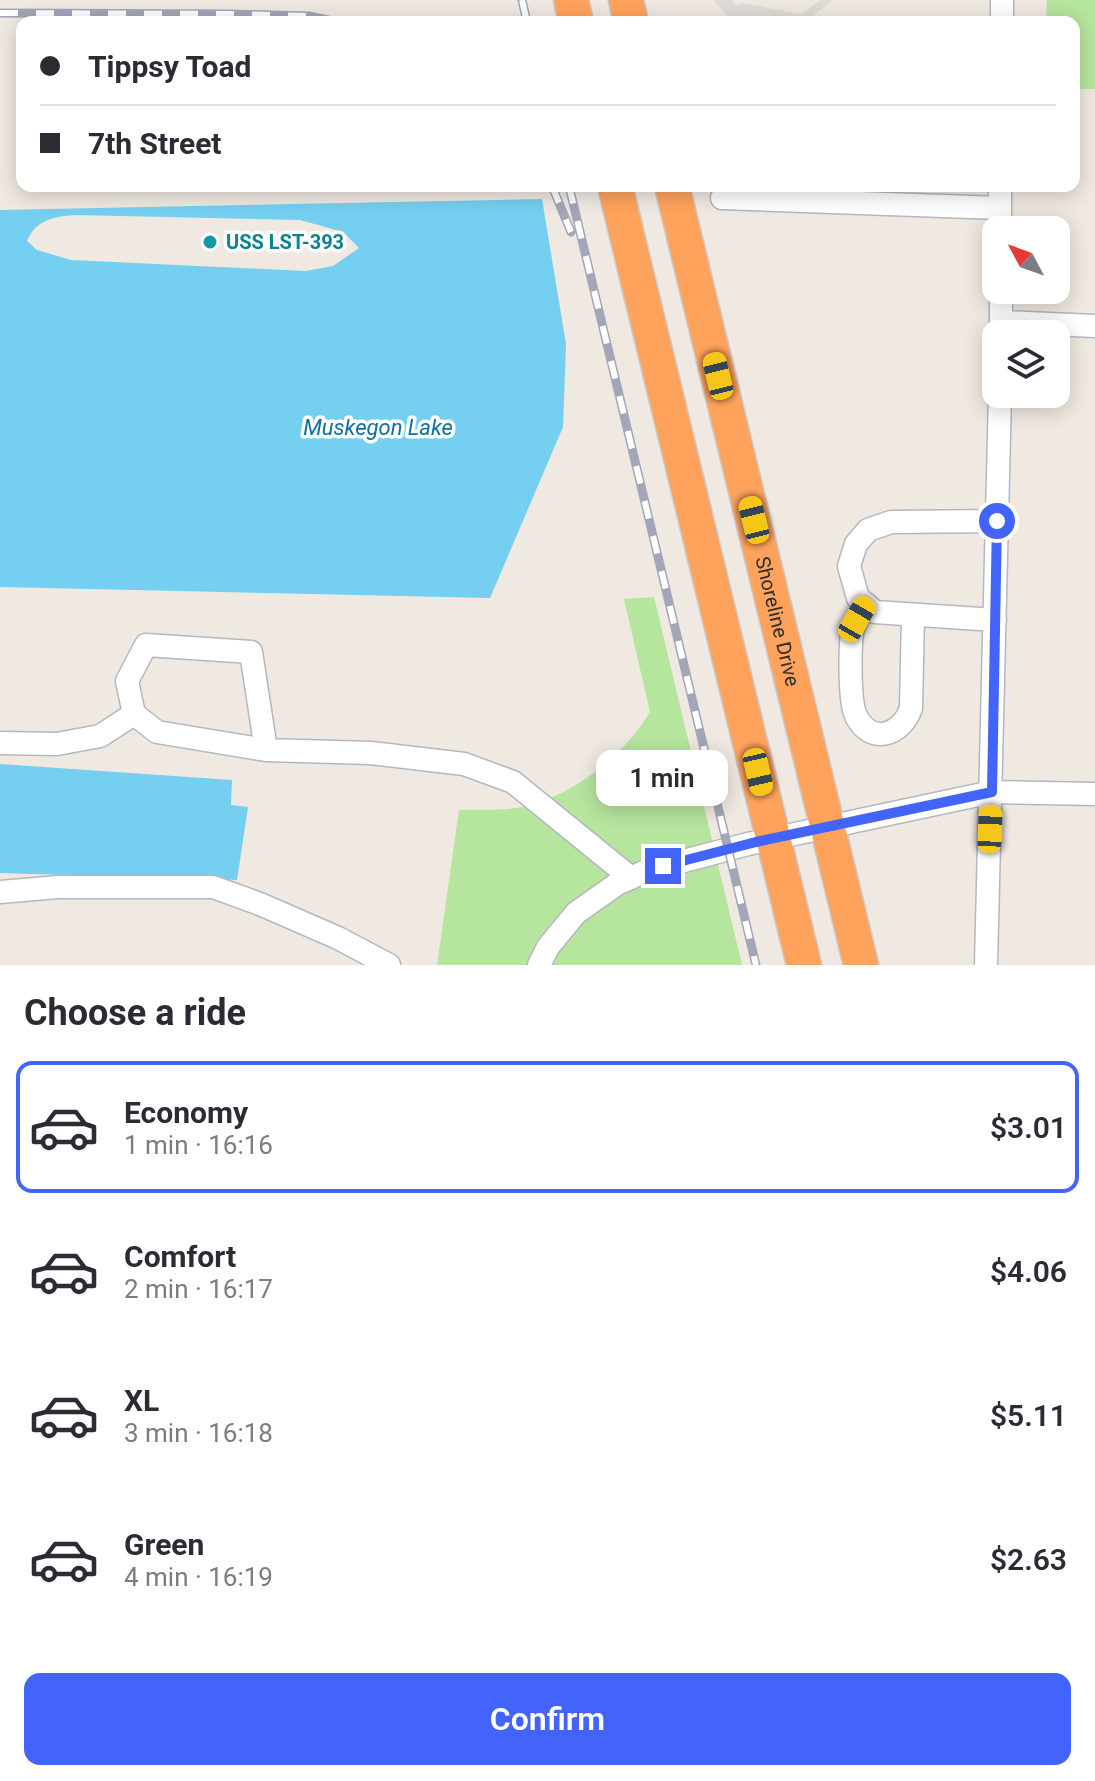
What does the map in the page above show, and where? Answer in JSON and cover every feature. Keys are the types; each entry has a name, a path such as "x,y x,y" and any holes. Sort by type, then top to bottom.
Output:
{"highway":[{"path":"616,192 804,965"},
{"name":"Shoreline Drive","path":"673,192 861,965"}],"street":[{"path":"722,198 1000,208"},
{"path":"1070,327 1095,326"},
{"path":"986,965 1000,408"},
{"path":"995,620 875,612 858,598 849,566 856,544 868,530 891,522 997,521"},
{"path":"866,604 852,631 852,705 856,717 876,733 887,734 898,730 907,721 911,708 913,615"},
{"path":"266,750 251,652 146,645 127,681 134,714 157,732 266,750 371,753 464,764 513,782 631,878"},
{"path":"0,743 57,744 100,736 134,714"},
{"path":"539,965 548,947 576,913 617,884 646,871 715,852 992,792 1095,794"},
{"path":"0,892 58,887 213,887 338,938 389,965"}],"green space":[{"path":"1047,0 1095,0 1095,89 1080,89 1080,16 1046,16"},
{"path":"654,597 742,965 437,965 459,810 516,808 555,796 593,774 625,744 650,712 624,599"}],"shaded area":[{"path":"713,0 732,0 737,6 742,3 801,14 820,0 834,0 812,16 728,16"}],"water":[{"name":"Muskegon Lake","path":"542,199 566,344 563,427 490,598 0,587 0,210","holes":["74,215 300,220 343,232 359,248 333,266 306,271 71,260 37,250 27,241 40,224"]},
{"path":"0,764 232,780 231,805 248,807 237,880 0,873"}],"railway":[{"path":"522,0 526,16"},
{"path":"0,13 309,16"},
{"path":"554,192 571,232"},
{"path":"570,192 756,965"}],"place":[{"name":"USS LST-393","path":"210,242"}],"route":[{"path":"663,866 756,842 992,792 997,521"}]}
